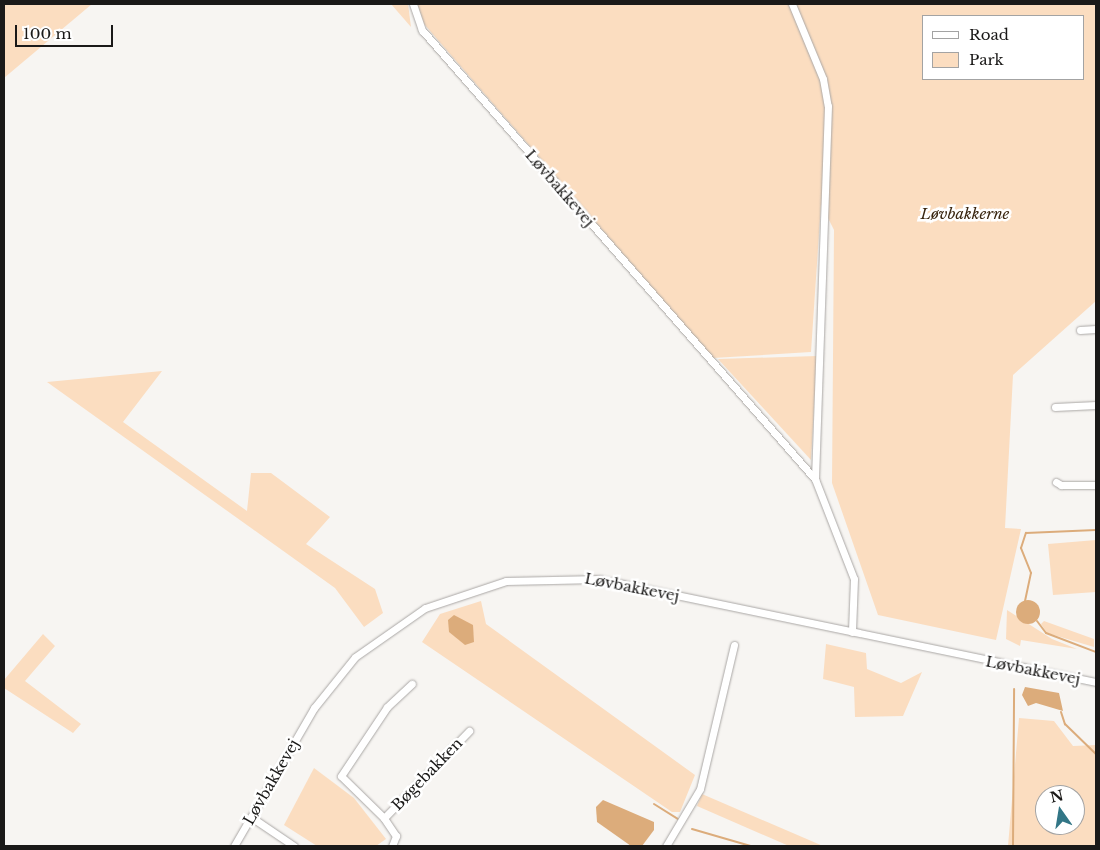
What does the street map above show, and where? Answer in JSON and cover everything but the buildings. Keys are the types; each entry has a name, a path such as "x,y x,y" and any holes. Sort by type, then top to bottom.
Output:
{"street":[{"name":"Løvbakkevej","path":"413,4 422,30 815,479 826,498 854,579 852,632"},
{"path":"792,4 823,79 828,106 815,479"},
{"path":"1080,330 1096,329"},
{"path":"1055,407 1096,405"},
{"path":"1056,482 1061,486 1096,485"},
{"name":"Løvbakkevej","path":"234,846 314,708 355,657 402,621 478,587 532,578 599,579 1096,682"},
{"path":"666,846 700,789 734,645"},
{"name":"Bøgebakken","path":"392,846 396,836 384,818 341,776 387,708 412,684"},
{"name":"Bøgebakken","path":"384,818 469,731"},
{"path":"251,818 294,846"}],"green space":[{"path":"4,4 92,4 4,78"},
{"path":"391,4 408,4 411,27"},
{"name":"Løvbakkerne","path":"417,4 1096,4 1096,301 1013,375 1005,528 1021,529 996,640 878,615 832,483 834,230 821,204 811,352 713,358 424,24"},
{"path":"817,356 811,460 718,359"},
{"path":"162,371 123,422 247,511 251,473 271,473 330,517 306,544 375,589 383,613 364,627 335,588 47,382"},
{"path":"1096,540 1096,592 1053,595 1048,544"},
{"path":"481,601 486,624 695,775 680,812 672,812 422,642 440,614"},
{"path":"1007,610 1052,639 1077,649 1021,640 1020,646 1006,639"},
{"path":"1044,621 1094,639 1094,647 1047,633 1041,624"},
{"path":"43,634 55,646 25,681 81,724 73,733 4,688 4,680"},
{"path":"826,644 866,653 867,669 901,683 922,672 903,716 855,717 854,687 823,679"},
{"path":"1019,718 1054,721 1073,746 1096,745 1096,846 1008,846"},
{"path":"314,768 354,798 386,839 376,846 317,846 284,825"},
{"path":"702,794 823,846 789,846 697,806"}],"shaded area":[{"path":"1028,600 1037,603 1040,612 1037,621 1028,624 1019,621 1016,612 1019,603"},
{"path":"454,615 473,625 474,642 465,645 449,632 448,620"},
{"path":"1025,687 1059,693 1063,711 1036,703 1028,706 1022,695"},
{"path":"603,800 654,822 654,830 642,846 631,846 597,822 596,807"}],"waterway":[{"path":"1025,601 1031,573 1021,548 1026,533 1096,530"},
{"path":"1037,621 1046,633 1096,652"},
{"path":"1013,846 1014,689"},
{"path":"1061,712 1065,724 1096,754"},
{"path":"654,804 678,819"},
{"path":"692,829 751,846"}]}
